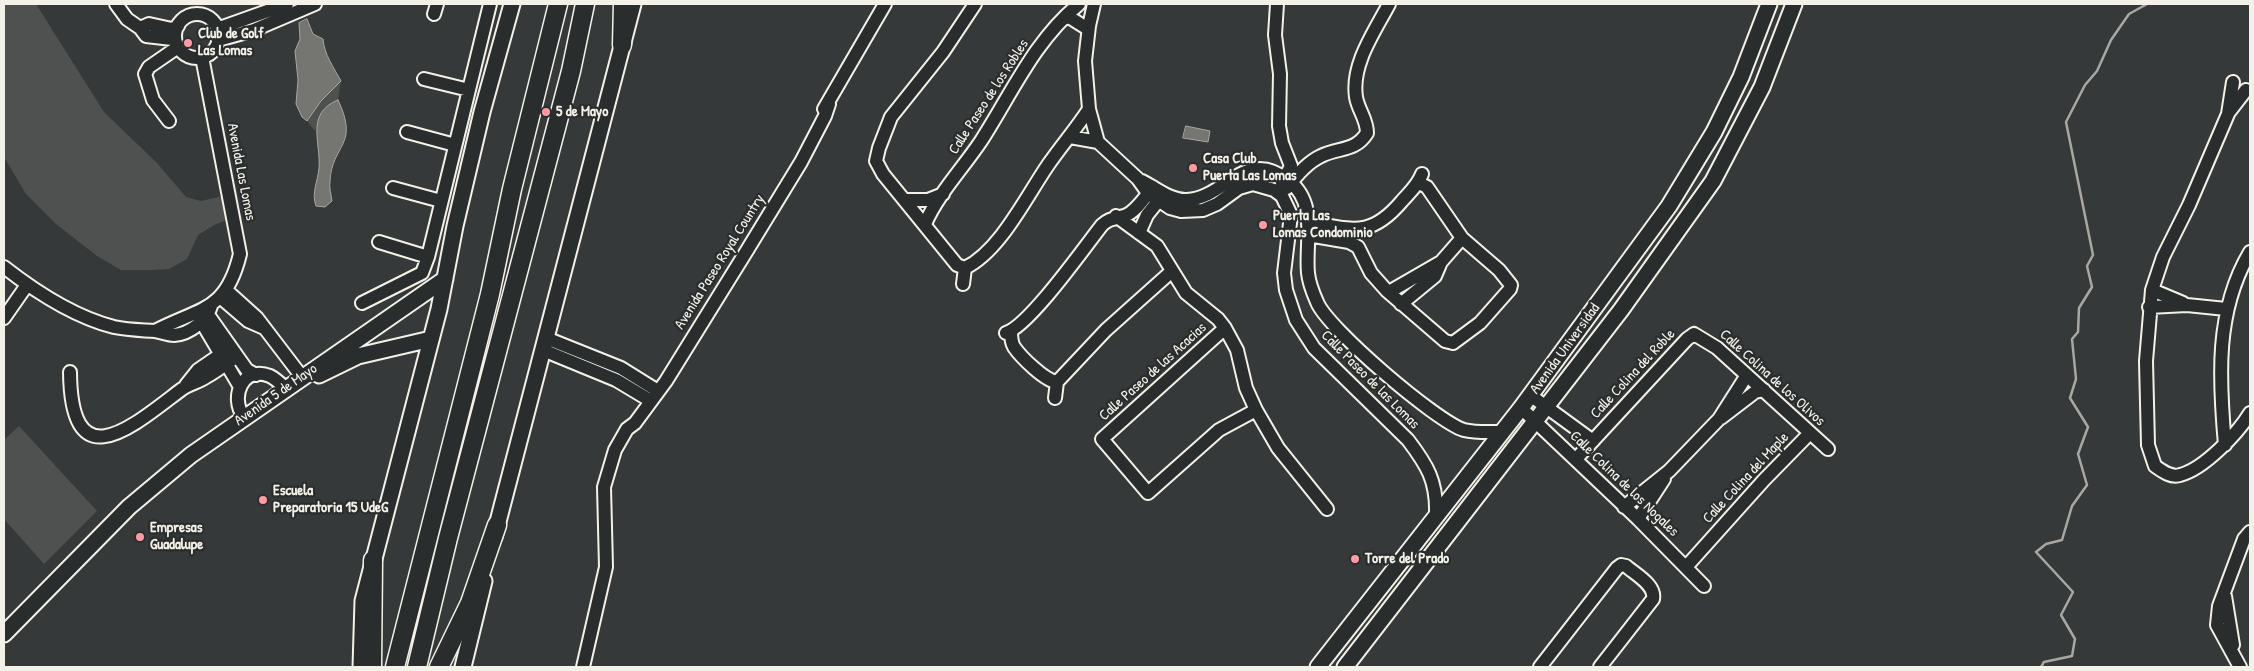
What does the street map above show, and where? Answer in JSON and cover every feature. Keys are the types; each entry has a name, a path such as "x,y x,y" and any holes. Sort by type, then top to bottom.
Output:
{"highway":[{"path":"395,667 490,294 512,189 558,4"},
{"path":"417,667 453,519 571,72 585,4"},
{"path":"622,45 623,4"},
{"path":"439,667 470,603 497,525"},
{"path":"372,667 373,560"}],"main road":[{"path":"361,667 363,601 431,339 482,112 512,4"},
{"path":"463,667 497,525 634,4"},
{"name":"Avenida Universidad","path":"1318,667 1436,514 1521,408 1669,206 1694,168 1741,77 1769,4"},
{"name":"Avenida Universidad","path":"1346,667 1547,408 1713,182 1762,87 1794,4"},
{"name":"Avenida 5 de Mayo","path":"4,634 129,507 191,455 285,388 445,279"},
{"name":"Avenida 5 de Mayo","path":"116,522 125,517 198,458 309,380 358,356 431,339"}],"street":[{"path":"116,4 126,19 140,28 146,36 172,39 186,55 202,57 213,51 218,34 214,23 199,9 172,29 149,24 140,28"},
{"path":"218,34 288,4"},
{"path":"218,34 254,30 315,4"},
{"path":"362,303 422,273 428,257 490,4"},
{"name":"Avenida Paseo Royal Country","path":"583,667 606,567 608,551 603,511 606,480 614,450 652,394 825,116 829,104 886,4"},
{"path":"969,4 943,52 891,117 879,148 876,162 883,174 957,265 965,268 974,264 1010,223 1049,163 1089,109"},
{"path":"957,28 975,4"},
{"name":"Calle Paseo de los Robles","path":"925,224 943,194 983,138 1018,76 1063,19 1079,4"},
{"path":"1094,4 1088,29 1085,61 1089,109 1098,142 1156,193 1170,208 1192,212 1217,204 1246,185 1263,186 1279,194 1288,180 1320,156 1356,146 1368,133 1367,123 1356,98 1355,82 1359,63 1389,4"},
{"path":"1278,4 1275,35 1280,74 1279,126 1282,143 1291,166 1288,180"},
{"path":"1063,19 1069,17 1088,29"},
{"path":"169,121 153,100 145,74 149,67 177,45 178,26"},
{"name":"Avenida Las Lomas","path":"202,57 240,254 235,275 210,307"},
{"path":"424,79 468,90"},
{"path":"2228,114 2233,82"},
{"path":"2246,90 2228,114 2189,206 2163,256 2152,290 2149,307 2146,361 2150,458 2155,466 2163,472 2180,475 2225,445 2250,413"},
{"path":"407,132 455,145"},
{"path":"1070,137 1098,142"},
{"path":"1156,193 1185,201 1196,199 1242,172 1250,170 1266,169 1288,180"},
{"path":"1308,222 1349,228 1372,227 1386,219 1420,178 1462,238 1499,270 1511,285 1510,289 1497,305 1466,335 1453,343 1445,341 1402,304 1371,273 1358,247 1349,242 1308,235"},
{"name":"Calle Paseo de las Lomas","path":"1288,180 1302,198 1308,222 1308,276 1318,304 1331,323 1418,399 1448,422 1463,430 1481,433 1502,432"},
{"path":"393,188 441,201"},
{"path":"1057,382 1047,379 1014,346 1009,332 1029,314 1109,218 1125,216 1156,193"},
{"path":"1139,233 1156,193"},
{"path":"906,200 928,200 943,194"},
{"name":"Calle Paseo de las Lomas","path":"1279,194 1291,215 1285,267 1286,290 1304,335 1314,348 1408,440 1420,456 1431,474 1436,495 1436,514"},
{"path":"1116,216 1157,246 1186,293 1218,319 1225,328 1237,350 1246,388 1256,410 1278,448 1327,509"},
{"path":"1349,228 1349,242"},
{"path":"1402,304 1434,276 1441,262 1462,238"},
{"path":"379,242 428,257"},
{"path":"2225,445 2222,349 2226,309 2234,286 2250,252"},
{"path":"1389,292 1441,262"},
{"path":"4,267 27,285 98,322 135,331 155,331 174,335 192,328 210,307 246,306 302,377"},
{"path":"1285,267 1308,267"},
{"path":"962,284 965,268"},
{"path":"1055,398 1057,382 1106,330 1172,271"},
{"path":"4,318 27,285"},
{"path":"2152,290 2187,305"},
{"path":"2149,307 2187,305 2226,309"},
{"path":"210,307 234,351 247,370 256,375"},
{"path":"210,307 224,359 240,387"},
{"name":"Calle Paseo de las Acacias","path":"1225,328 1100,440 1147,497 1219,430 1256,410"},
{"name":"Calle Colina de los Olivos","path":"1694,334 1717,348 1828,449"},
{"name":"Calle Colina del Roble","path":"1576,459 1687,339 1694,334"},
{"path":"544,344 618,374 652,394"},
{"path":"70,372 70,390 76,418 88,432 98,436 110,436 131,427 185,387 205,378 234,351"},
{"path":"244,418 236,400 240,387 249,377 256,375 269,376 285,388"},
{"path":"1624,507 1669,471 1718,419 1747,375"},
{"path":"1718,419 1728,415 1755,392 1764,390"},
{"name":"Calle Colina de los Nogales","path":"1530,395 1593,441"},
{"name":"Calle Colina de los Nogales","path":"1521,408 1638,519 1704,586"},
{"path":"1552,437 1565,421"},
{"path":"2223,421 2239,429"},
{"name":"Calle Colina del Maple","path":"1686,567 1764,480 1810,433"},
{"path":"1638,519 1669,471"},
{"path":"2238,663 2228,627 2225,593 2244,539 2250,532"},
{"path":"1540,667 1621,565 1626,566 1652,588 1653,598 1600,667"}],"shaded area":[{"path":"4,4 36,4 104,112 157,163 186,197 201,201 223,196 228,220 216,224 198,235 187,259 169,269 121,270 97,256 56,224 26,194 4,157"},
{"path":"307,19 313,34 323,39 327,55 341,81 321,101 307,121 302,117 296,104 298,80 295,51 300,39 299,23"},
{"path":"341,81 338,100 324,108 315,131 307,121 321,101"},
{"path":"338,100 344,115 346,136 332,169 330,186 332,201 325,207 316,206 314,192 319,168 318,121 321,113"},
{"path":"1186,126 1210,131 1208,142 1183,138"},
{"path":"19,426 97,511 44,564 4,519 4,440"}],"waterway":[{"path":"2041,667 2044,662 2072,656 2075,639 2061,615 2073,592 2036,552 2046,544 2062,540 2072,506 2087,485 2078,454 2088,427 2070,398 2076,379 2072,339 2078,332 2079,308 2092,287 2087,266 2093,255 2066,122 2085,85 2097,71 2111,40 2129,14 2147,4"}],"place":[{"name":"Club de Golf Las Lomas","path":"188,43"},
{"name":"5 de Mayo","path":"546,112"},
{"name":"Casa Club Puerta Las Lomas","path":"1193,168"},
{"name":"Puerta Las Lomas Condominio","path":"1263,225"},
{"name":"Escuela Preparatoria 15 UdeG","path":"263,500"},
{"name":"Empresas Guadalupe","path":"140,537"},
{"name":"Torre del Prado","path":"1355,559"}]}
